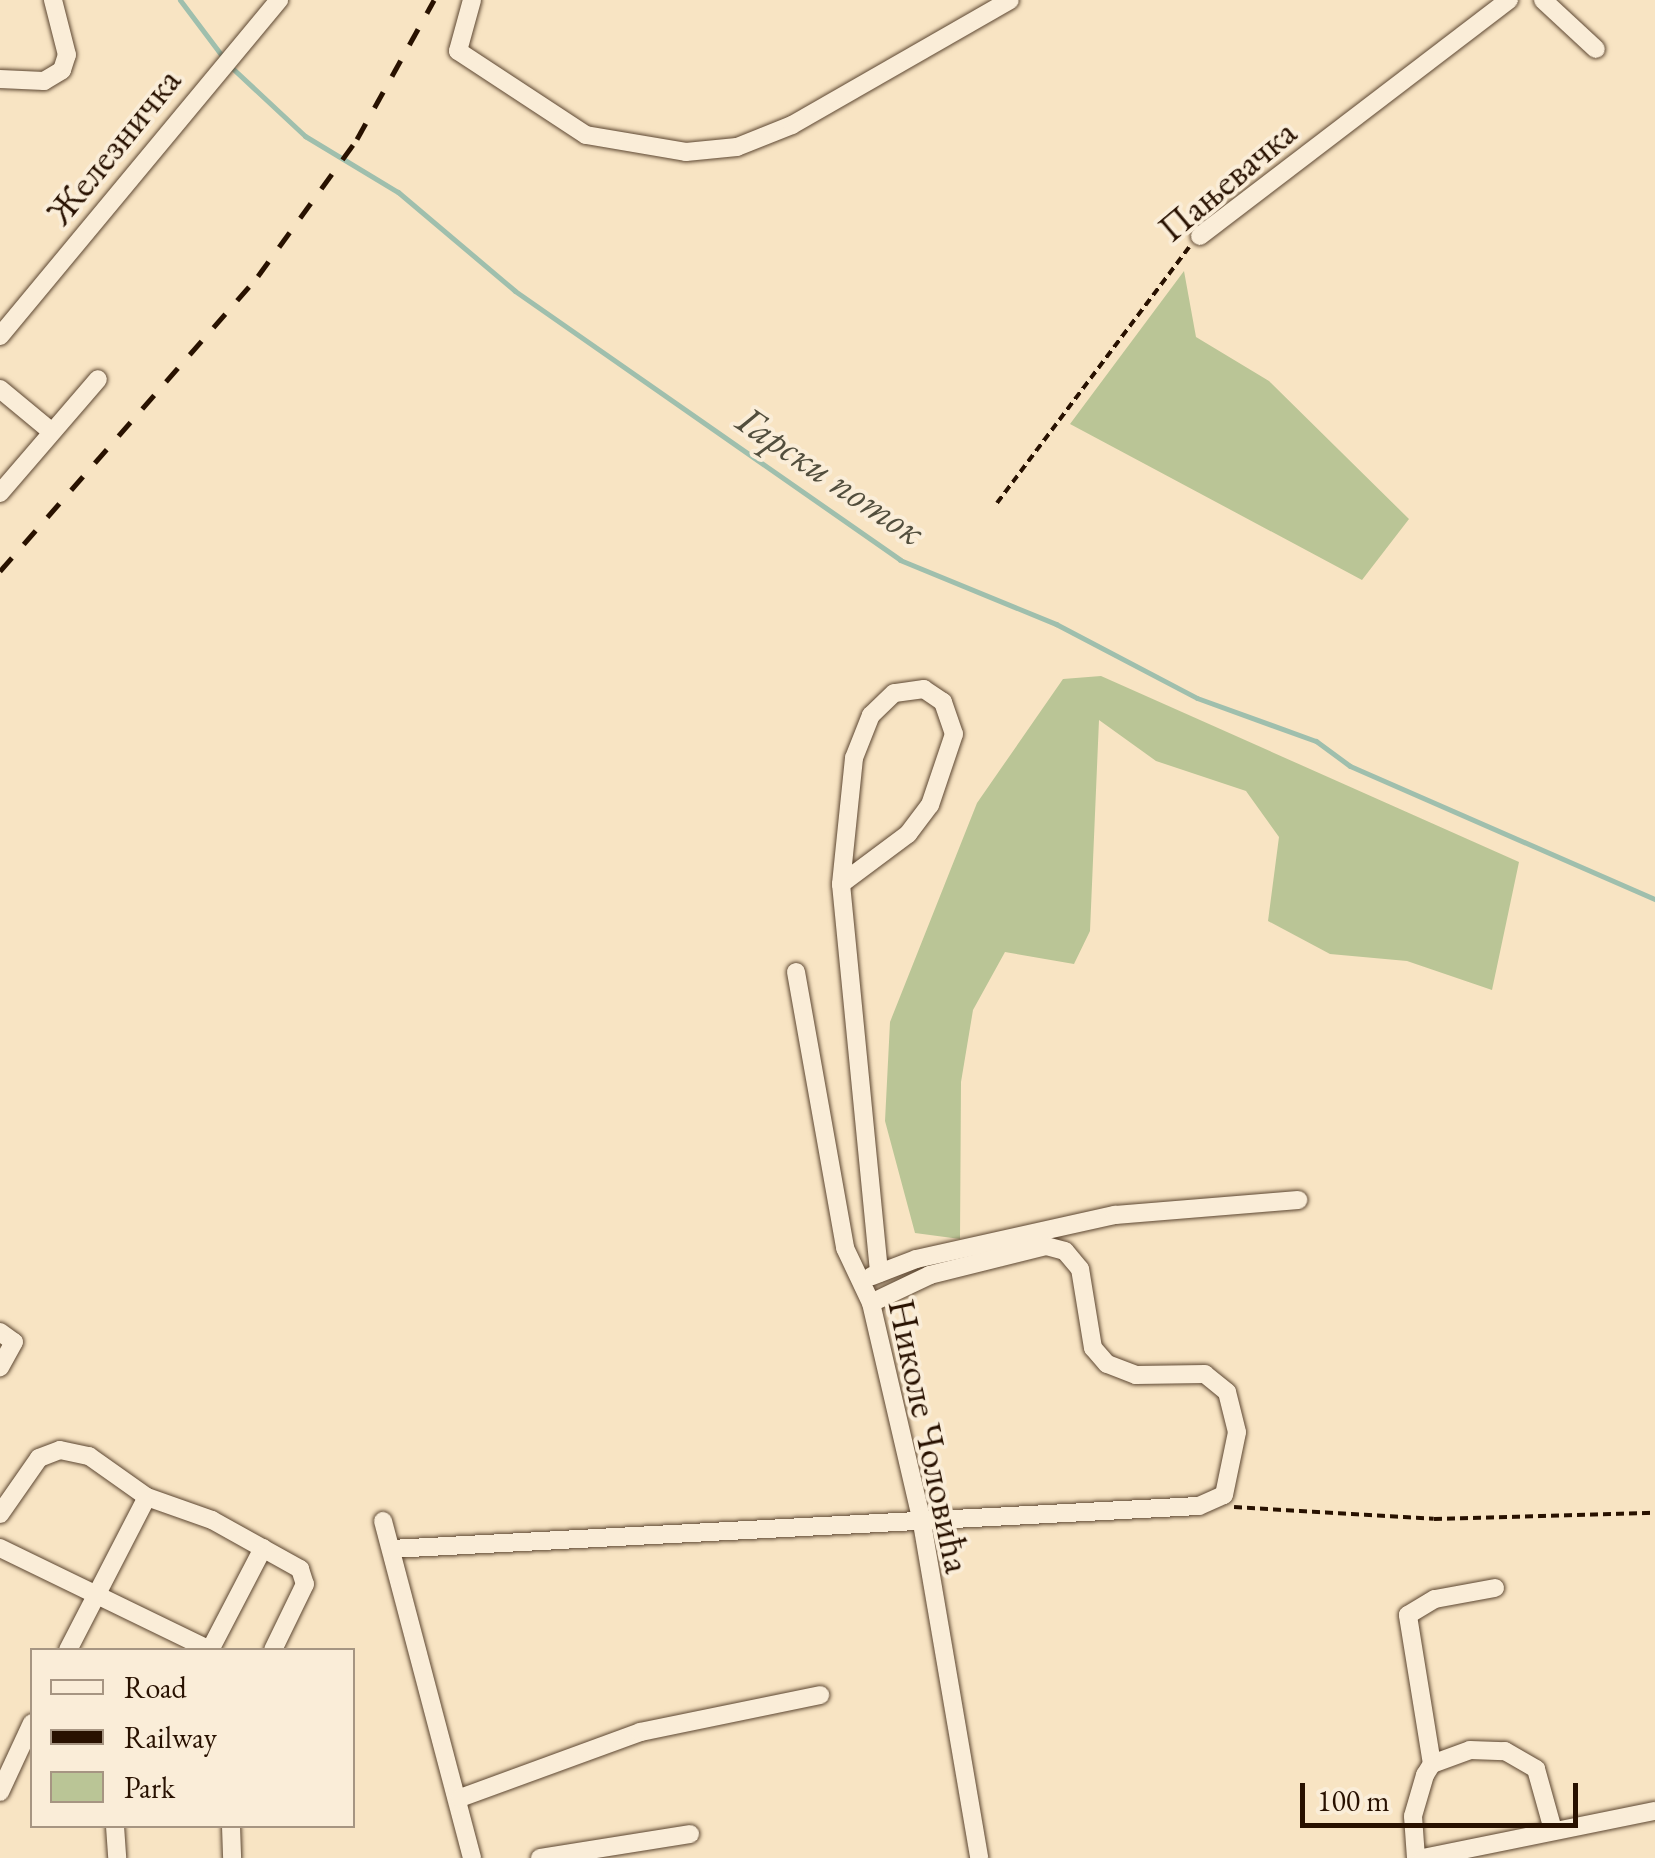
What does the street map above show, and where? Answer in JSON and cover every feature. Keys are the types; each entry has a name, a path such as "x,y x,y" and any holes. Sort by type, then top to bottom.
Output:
{"street":[{"path":"0,78 44,81 62,70 67,54 53,0"},
{"name":"Железничка","path":"3,333 279,0"},
{"path":"472,0 458,50 586,135 686,152 737,147 792,125 1010,0"},
{"name":"Пањевачка","path":"1200,236 1510,0"},
{"path":"1542,0 1596,50"},
{"path":"0,307 3,333"},
{"path":"0,493 98,378"},
{"path":"0,389 52,432"},
{"path":"842,884 908,834 930,805 954,734 943,702 924,690 894,693 871,715 854,758 842,884 879,1273"},
{"name":"Николе Чоловића","path":"796,972 845,1248 872,1304 922,1522 979,1858"},
{"path":"861,1280 916,1258 1115,1215 1298,1200"},
{"path":"391,1549 922,1522 1216,1500 1228,1487 1236,1448 1227,1392 1205,1374 1136,1375 1108,1364 1093,1348 1080,1269 1065,1251 1046,1246 930,1274 872,1304"},
{"path":"0,1332 14,1342 0,1366"},
{"path":"0,1514 30,1466 60,1450 105,1464 146,1497 212,1520 306,1578 274,1648"},
{"path":"69,1648 146,1497"},
{"path":"383,1521 460,1798 472,1858"},
{"path":"0,1548 206,1648"},
{"path":"211,1648 263,1548"},
{"path":"1495,1588 1418,1604 1408,1615 1432,1764 1413,1816 1420,1858 1655,1811"},
{"path":"460,1798 640,1732 820,1695"},
{"path":"0,1792 30,1733"},
{"path":"1432,1764 1470,1750 1517,1755 1543,1778 1553,1830"},
{"path":"115,1828 117,1858"},
{"path":"231,1828 232,1858"},
{"path":"540,1858 690,1834"}],"path":[{"name":"Пањевачка","path":"997,503 1200,236"},
{"path":"1216,1500 1233,1507 1434,1520 1655,1513"}],"green space":[{"path":"1184,271 1196,337 1269,381 1409,519 1362,580 1070,424"},
{"path":"1101,676 1519,862 1492,990 1407,961 1330,954 1268,921 1279,837 1246,791 1156,761 1099,720 1090,931 1074,964 1005,952 973,1010 961,1082 960,1239 915,1233 885,1121 890,1022 977,803 1063,679"}],"waterway":[{"name":"Гарски поток","path":"180,0 223,57"},
{"name":"Гарски поток","path":"230,66 305,136 398,192 515,291 900,560 1056,624 1197,698 1316,741 1350,766 1655,899"}],"railway":[{"path":"0,571 258,276 357,139 434,0"}]}
